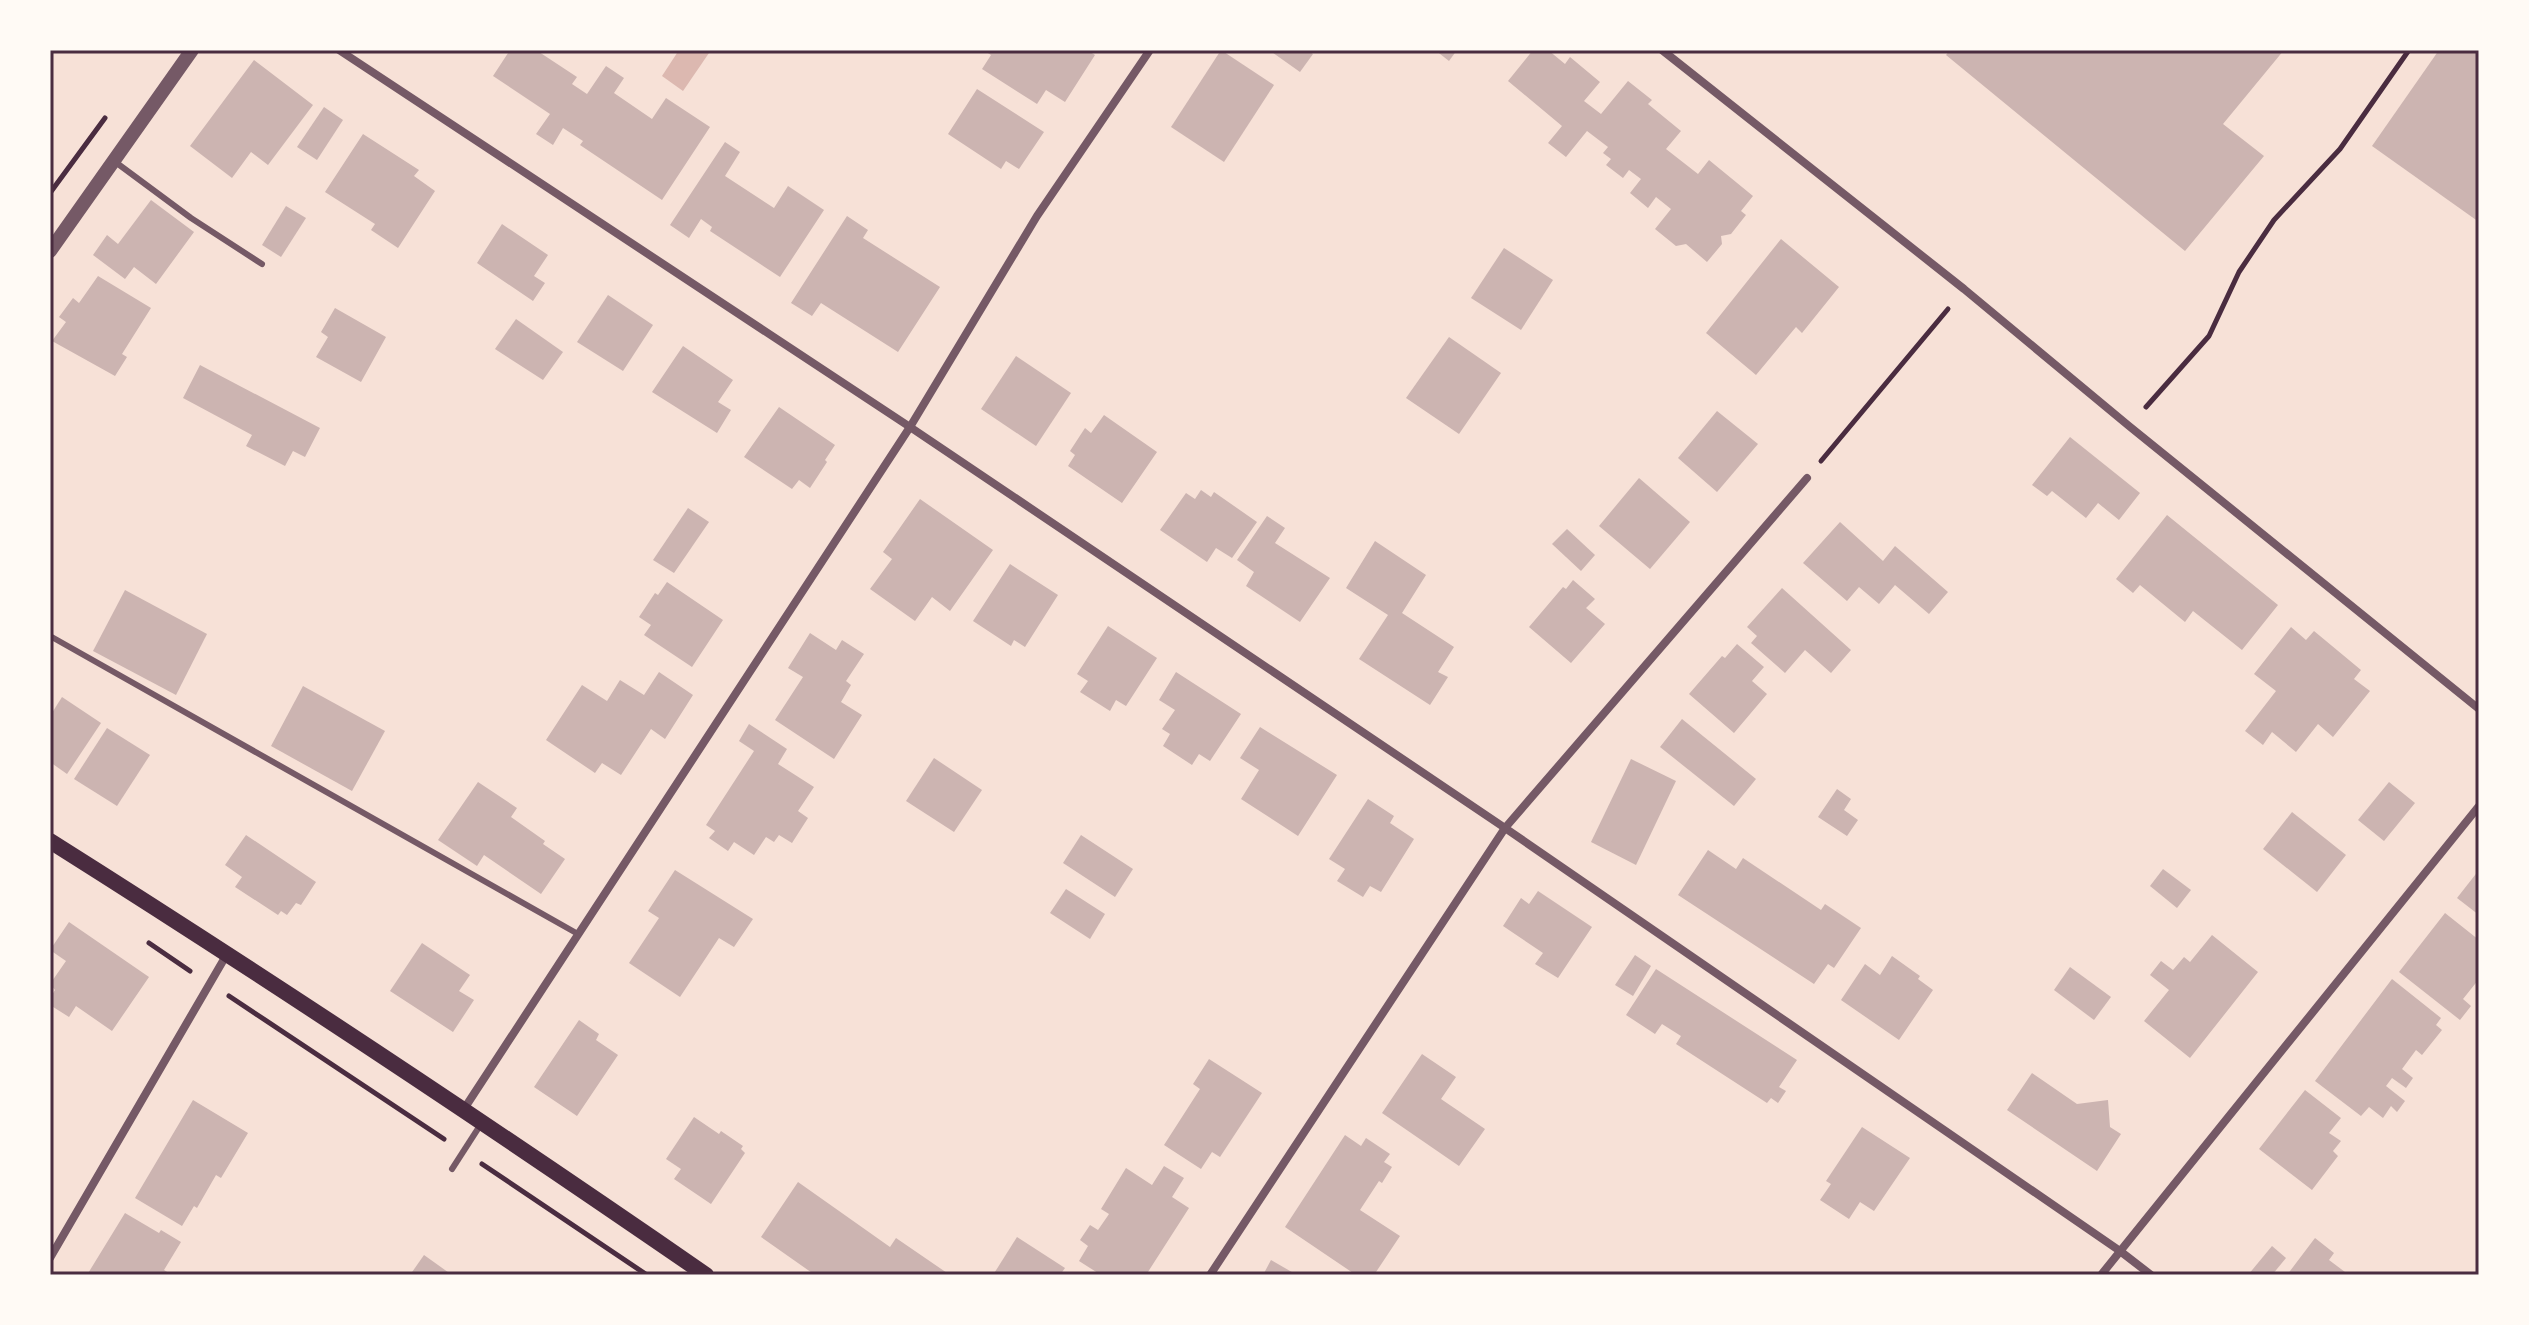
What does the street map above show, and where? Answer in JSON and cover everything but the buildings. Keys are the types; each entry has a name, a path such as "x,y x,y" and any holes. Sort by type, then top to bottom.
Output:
{"main road":[{"path":"50,841 228,953 464,1109 706,1275"}],"street":[{"path":"50,251 192,50"},
{"path":"339,50 910,427 1505,828 2151,1275"},
{"path":"464,1109 910,427 1037,216 1150,50"},
{"path":"1662,50 1964,289 2479,709"},
{"path":"1210,1275 1505,828 1807,478"},
{"path":"2101,1275 2479,806"},
{"path":"50,1258 228,953"}],"lane":[{"path":"114,161 191,218 262,264"},
{"path":"50,636 578,934"},
{"path":"452,1169 482,1121"}],"path":[{"path":"2129,426 2209,336 2239,272 2274,220 2340,149 2409,50"},
{"path":"1807,478 1964,289"},
{"path":"148,942 647,1275"}],"shaded area":[{"path":"679,50 705,50 709,53 683,91 662,76"}]}
